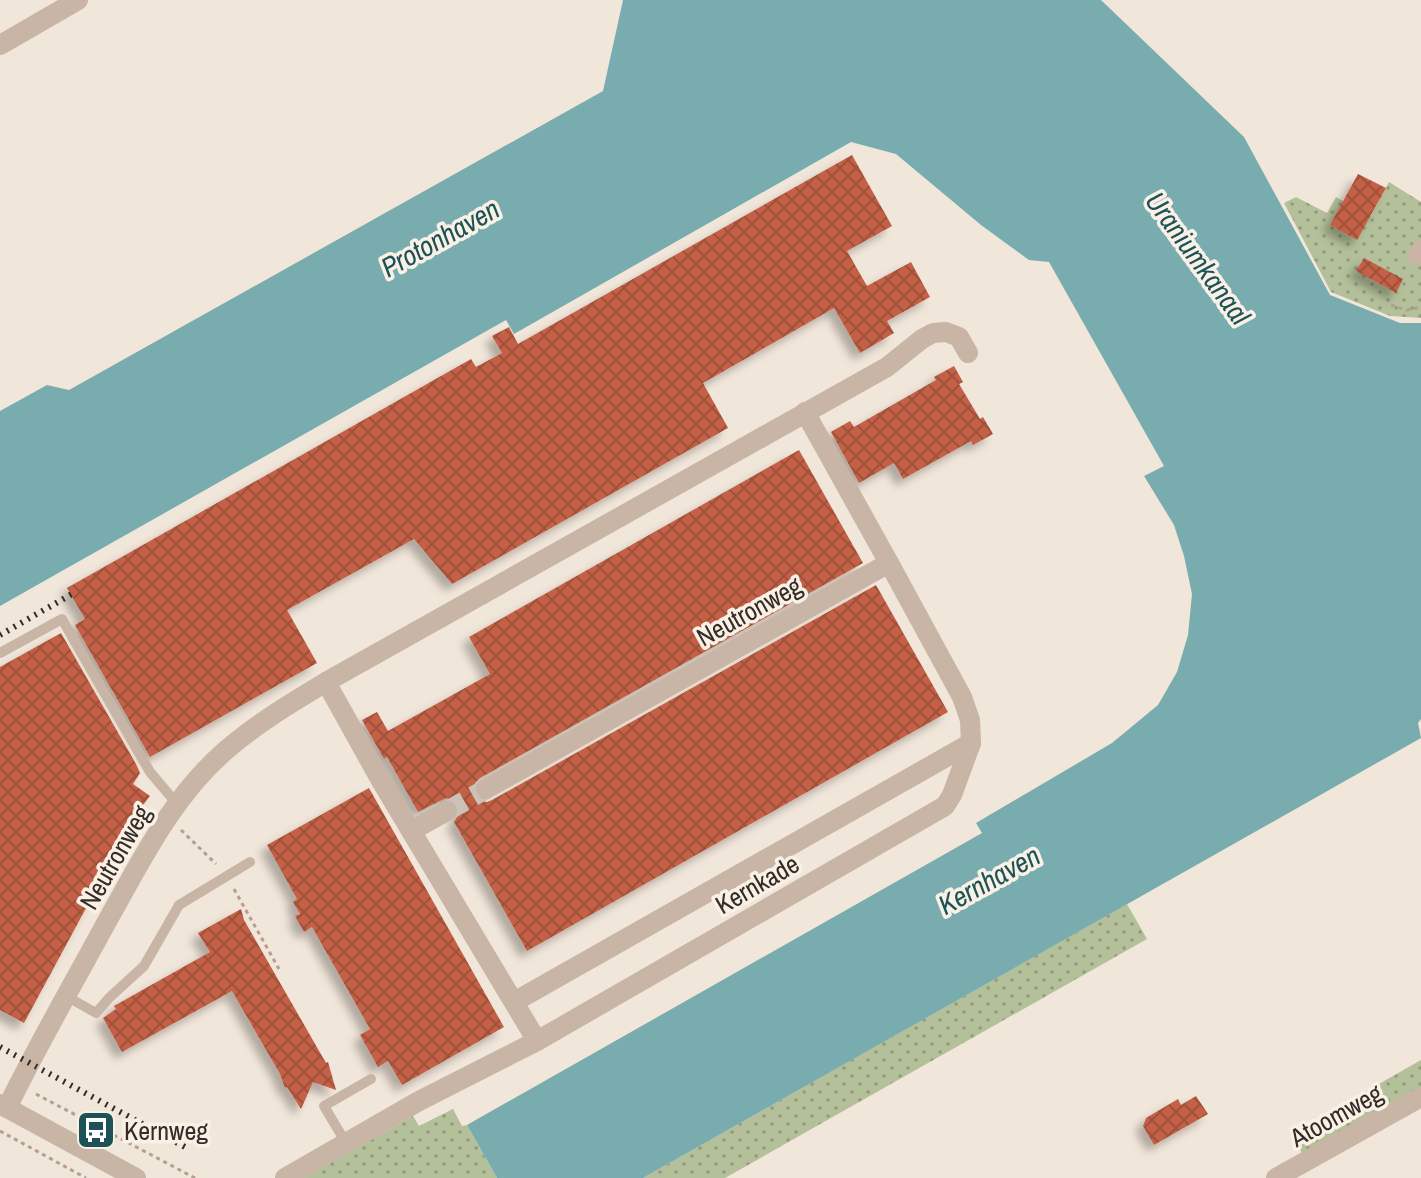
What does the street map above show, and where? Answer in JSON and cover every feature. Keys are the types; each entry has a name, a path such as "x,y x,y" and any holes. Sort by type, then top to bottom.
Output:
{"street":[{"path":"0,45 78,0"},
{"name":"Neutronweg","path":"2,1111 161,826 224,751 275,713 326,682 887,367 933,333 946,332 959,337 968,353"},
{"path":"805,412 889,563"},
{"name":"Neutronweg","path":"486,789 889,563"},
{"name":"Kernkade","path":"285,1178 419,1101 537,1041 945,806 971,743 970,720 962,697 889,563"},
{"path":"326,682 537,1041"},
{"name":"Kernkade","path":"514,1002 971,743"},
{"path":"411,831 447,811"},
{"name":"Atoomweg","path":"1276,1178 1421,1097"},
{"path":"2,1111 125,1175"}],"lane":[{"path":"0,653 62,619 150,772 177,804"},
{"path":"66,996 96,1013 144,966 179,905 250,862"},
{"path":"346,1143 324,1106 371,1079"}],"path":[{"path":"1391,305 1407,310 1421,307"},
{"path":"18,1085 195,1178"},
{"path":"0,1131 86,1178"}],"green space":[{"path":"1389,182 1421,202 1421,318 1390,316 1331,292 1284,203 1296,197 1327,213 1336,197 1371,216"},
{"path":"1127,904 1147,939 725,1178 643,1178"},
{"path":"1421,1060 1421,1087 1302,1153 1291,1134"},
{"path":"453,1109 462,1126 467,1125 497,1178 304,1178 413,1116 419,1126"}],"water":[{"path":"623,0 1101,0 1244,137 1330,295 1400,323 1421,323 1421,719 1418,723 1421,738 643,1178 497,1178 467,1125 982,833 976,823 1112,743 1158,705 1177,672 1188,635 1192,594 1184,556 1174,525 1144,476 1164,466 1049,262 1029,260 981,225 896,154 851,142 514,334 506,320 0,606 0,411 47,385 69,390 603,91"}],"building":[{"path":"852,155 892,226 847,251 867,286 911,262 930,297 887,321 894,333 860,353 834,308 703,383 728,428 452,584 414,539 287,610 317,663 150,757 75,625 85,619 67,588 471,359 476,367 502,353 492,336 509,327 518,344"},
{"path":"1358,174 1386,188 1357,240 1330,225"},
{"path":"1364,258 1403,279 1396,293 1356,271"},
{"path":"954,366 963,382 959,384 993,434 973,445 971,441 903,479 894,463 859,483 831,432 850,421 854,427 936,380 934,377"},
{"path":"799,450 863,563 480,778 475,783 474,795 487,802 492,800 876,585 948,712 527,951 454,822 460,812 458,804 446,798 418,812 362,720 377,712 388,731 490,674 469,637"},
{"path":"61,633 136,764 140,773 133,784 150,796 126,834 24,1023 0,1010 0,667"},
{"path":"369,788 504,1027 402,1085 388,1061 378,1067 360,1035 370,1029 312,927 304,932 295,916 300,914 293,902 297,899 267,845"},
{"path":"241,909 244,920 328,1062 336,1090 313,1082 301,1109 285,1088 232,991 122,1052 103,1018 116,1009 114,1006 210,952 198,933"},
{"path":"1196,1096 1208,1114 1154,1145 1143,1126 1146,1118 1178,1099 1181,1105"}],"tunnel":[{"path":"447,811 486,789"}],"railway":[{"path":"0,635 72,594"},
{"path":"0,1047 185,1147"}],"place":[{"name":"Kernweg","path":"96,1130"}],"water label":[{"name":"Protonhaven","path":"440,238"},
{"name":"Uraniumkanaal","path":"1198,258"},
{"name":"Kernhaven","path":"989,880"}]}
